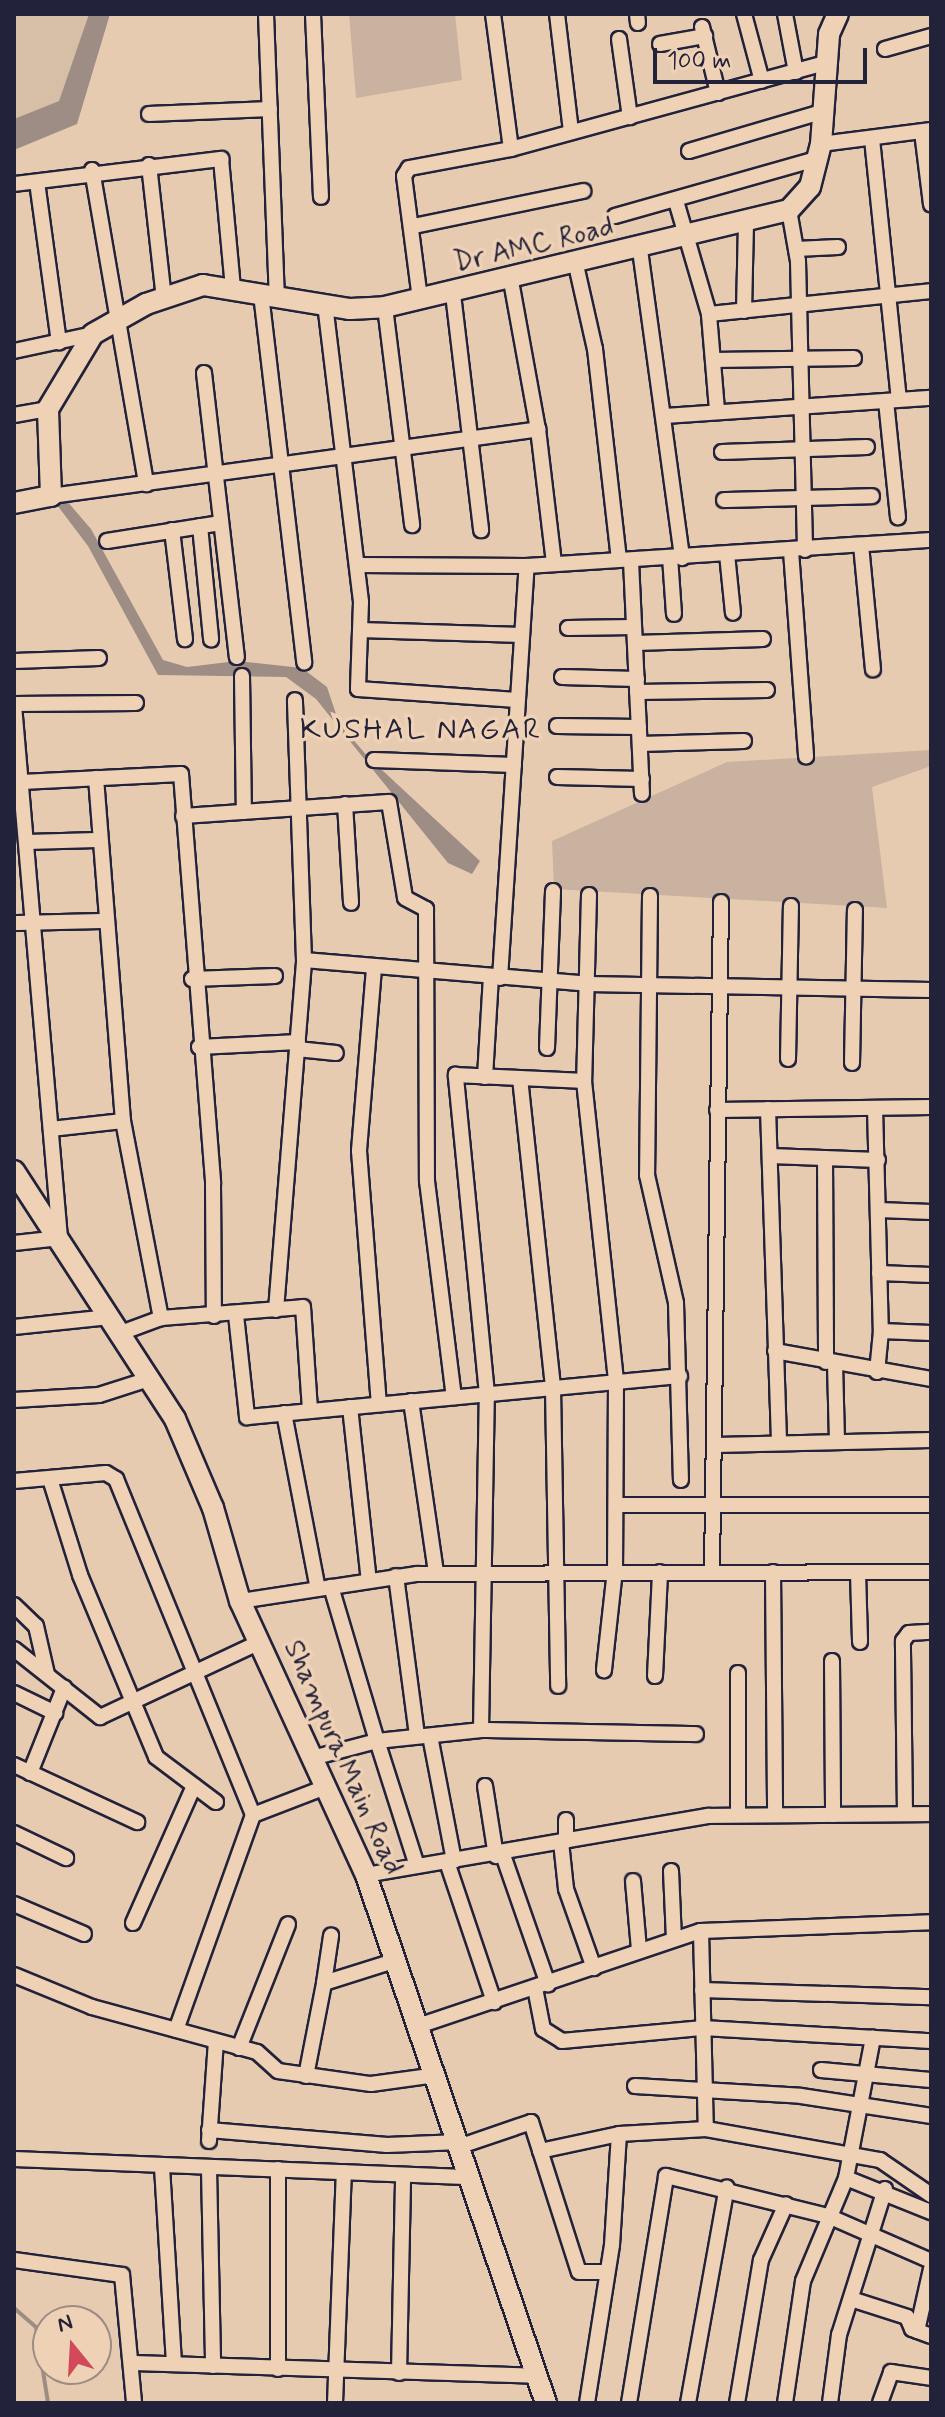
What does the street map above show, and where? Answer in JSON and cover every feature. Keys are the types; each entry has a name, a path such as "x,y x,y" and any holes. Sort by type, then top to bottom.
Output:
{"street":[{"path":"266,14 270,109 269,295 282,467 304,662"},
{"path":"313,14 321,197"},
{"path":"493,14 511,149"},
{"path":"557,14 571,132"},
{"path":"744,14 762,81"},
{"path":"785,14 796,72"},
{"path":"806,756 798,551 804,498 796,249 789,210 810,187 819,152 828,62 838,14"},
{"path":"660,44 704,31 718,93"},
{"path":"885,49 931,36"},
{"path":"619,39 630,117"},
{"path":"420,299 406,171 511,149 828,62"},
{"path":"149,114 270,109"},
{"path":"689,151 825,111"},
{"path":"615,216 676,201 819,152 872,139 927,131 931,204"},
{"path":"872,139 892,296 898,517"},
{"path":"14,184 92,170 221,159 233,289"},
{"path":"149,165 164,298"},
{"path":"92,170 114,320 146,484"},
{"path":"37,182 59,342"},
{"path":"414,226 583,191"},
{"path":"676,201 691,237 709,314 717,410"},
{"name":"Dr AMC Road","path":"93,334 114,320 203,285 325,304 385,307 511,281 789,210"},
{"path":"744,311 746,223"},
{"path":"796,249 838,247"},
{"path":"640,250 665,416 676,558 674,614"},
{"path":"557,777 642,786 634,627 595,349 576,265"},
{"path":"511,281 538,429 554,563"},
{"path":"709,314 931,291"},
{"path":"453,294 473,437 481,530"},
{"path":"325,304 358,565 358,689 517,700"},
{"path":"385,307 412,525"},
{"path":"14,351 93,334"},
{"path":"51,496 48,409 93,334"},
{"path":"713,360 854,358"},
{"path":"204,373 237,657"},
{"path":"665,416 717,410 931,398"},
{"path":"14,415 48,409"},
{"path":"14,503 345,460 473,437 538,429"},
{"path":"722,452 867,447"},
{"path":"724,500 872,496"},
{"path":"107,541 221,523"},
{"path":"200,526 211,639"},
{"path":"172,530 185,639"},
{"path":"358,565 527,566 798,551 931,540"},
{"path":"861,545 873,669"},
{"path":"727,554 733,613"},
{"path":"485,1077 514,765 527,566"},
{"path":"568,628 634,627"},
{"path":"360,630 522,635"},
{"path":"635,643 763,639"},
{"path":"14,661 99,658"},
{"path":"242,676 244,812"},
{"path":"562,677 637,685 767,690"},
{"path":"276,1310 304,960 295,700"},
{"path":"14,1243 60,1238 27,842 19,811 22,782 14,705 136,703"},
{"path":"557,726 639,727"},
{"path":"640,744 744,741"},
{"path":"374,760 514,765"},
{"path":"22,782 181,774 192,979 213,1184 214,1316"},
{"path":"96,778 97,840 123,1121 161,1318"},
{"path":"183,816 389,802 405,898 426,909 427,1181 454,1397"},
{"path":"345,804 351,903"},
{"path":"27,842 97,840"},
{"path":"547,1048 553,891"},
{"path":"589,895 584,1081 616,1382 615,1570 604,1670"},
{"path":"650,896 647,1175 676,1303 681,1480"},
{"path":"712,1572 721,902"},
{"path":"788,1059 791,906"},
{"path":"852,1063 855,910"},
{"path":"14,923 105,921"},
{"path":"304,960 426,974 588,984 931,990"},
{"path":"374,968 359,1151 379,1404"},
{"path":"192,979 275,976"},
{"path":"199,1047 297,1046 336,1053"},
{"path":"481,1730 487,1394 456,1075 584,1081"},
{"path":"520,1078 553,1388 558,1686"},
{"path":"717,1110 931,1107"},
{"path":"875,1108 881,1331 877,1372"},
{"path":"768,1109 779,1443"},
{"path":"51,1129 123,1121"},
{"path":"770,1156 878,1160"},
{"path":"825,1158 831,1363 837,1442"},
{"name":"Shampura Main Road","path":"14,1171 149,1379 213,1508 240,1601 316,1757 366,1875 421,2025 546,2403"},
{"path":"879,1210 931,1212"},
{"path":"879,1273 931,1275"},
{"path":"14,1327 114,1326 161,1318 236,1315 303,1307 310,1411"},
{"path":"236,1315 247,1417 680,1376"},
{"path":"881,1331 931,1333"},
{"path":"775,1351 877,1372 931,1379"},
{"path":"14,1400 99,1395 149,1379"},
{"path":"411,1401 436,1573"},
{"path":"350,1407 369,1581"},
{"path":"284,1413 325,1588 417,1866"},
{"path":"716,1445 931,1440"},
{"path":"14,1481 106,1473 116,1479 253,1815 176,2030"},
{"path":"50,1479 156,1757 216,1802"},
{"path":"617,1505 712,1511 931,1505"},
{"path":"240,1601 396,1576 436,1573 615,1570 931,1572"},
{"path":"655,1676 660,1572"},
{"path":"773,1572 775,1815"},
{"path":"858,1573 860,1642"},
{"path":"396,1576 450,1862 494,2002"},
{"path":"14,1605 36,1626 47,1674"},
{"path":"905,1814 903,1641 909,1633 931,1632"},
{"path":"14,1649 100,1717 260,1642"},
{"path":"832,1661 833,1815"},
{"path":"738,1673 738,1815"},
{"path":"30,1773 64,1688"},
{"path":"14,1693 55,1713"},
{"path":"316,1757 377,1741 481,1730 696,1734"},
{"path":"14,1765 137,1822"},
{"path":"133,1923 194,1786"},
{"path":"253,1815 328,1786"},
{"path":"485,1786 500,1855 542,1986 543,2029 562,2041 703,2028 931,2041"},
{"path":"366,1875 738,1815 931,1814"},
{"path":"566,1820 563,1842 566,1889 594,1968"},
{"path":"14,1833 66,1858"},
{"path":"671,1871 674,1939"},
{"path":"633,1881 639,1949"},
{"path":"14,1904 84,1934"},
{"path":"421,2025 594,1968 639,1949 701,1931 931,1922"},
{"path":"239,2048 288,1924"},
{"path":"701,1931 706,2129"},
{"path":"306,2076 331,1936"},
{"path":"324,1983 397,1960"},
{"path":"14,1975 176,2030 261,2054 278,2071 371,2084 437,2075"},
{"path":"702,1990 931,1997"},
{"path":"785,2403 803,2281 846,2178 864,2106 873,2038"},
{"path":"216,2042 209,2136 387,2145 460,2144 531,2122 579,2272 606,2272"},
{"path":"821,2070 931,2080"},
{"path":"635,2086 705,2088 931,2116"},
{"path":"540,2151 619,2134 706,2129 852,2154 898,2168 931,2194 929,2211 885,2189 846,2178"},
{"path":"587,2403 606,2272 619,2134"},
{"path":"14,2159 403,2177 471,2177"},
{"path":"162,2167 174,2363"},
{"path":"209,2169 213,2366"},
{"path":"278,2169 278,2369"},
{"path":"335,2403 344,2172"},
{"path":"629,2403 666,2176 727,2187 828,2216 931,2261"},
{"path":"399,2373 403,2177"},
{"path":"688,2403 727,2187"},
{"path":"830,2403 851,2299 885,2189"},
{"path":"737,2403 761,2260 786,2204"},
{"path":"14,2260 122,2275 133,2363 134,2403"},
{"path":"924,2333 931,2269"},
{"path":"851,2299 907,2317 924,2333"},
{"path":"133,2363 537,2376"},
{"path":"880,2403 891,2372 931,2378"}],"shaded area":[{"path":"14,14 89,14 59,101 14,119"},
{"path":"89,14 110,14 77,124 14,150 14,119 59,101"},
{"path":"349,14 455,14 462,80 356,98"},
{"path":"66,500 91,529 163,660 187,667 237,661 302,668 327,687 339,723 368,757 480,861 472,874 448,863 316,699 286,677 158,675 88,546 54,501"},
{"path":"931,750 931,766 872,787 887,908 554,889 552,841 727,762"}],"waterway":[{"path":"14,2308 36,2327 48,2403"}],"district":[{"name":"KUSHAL NAGAR","path":"421,730"}]}
